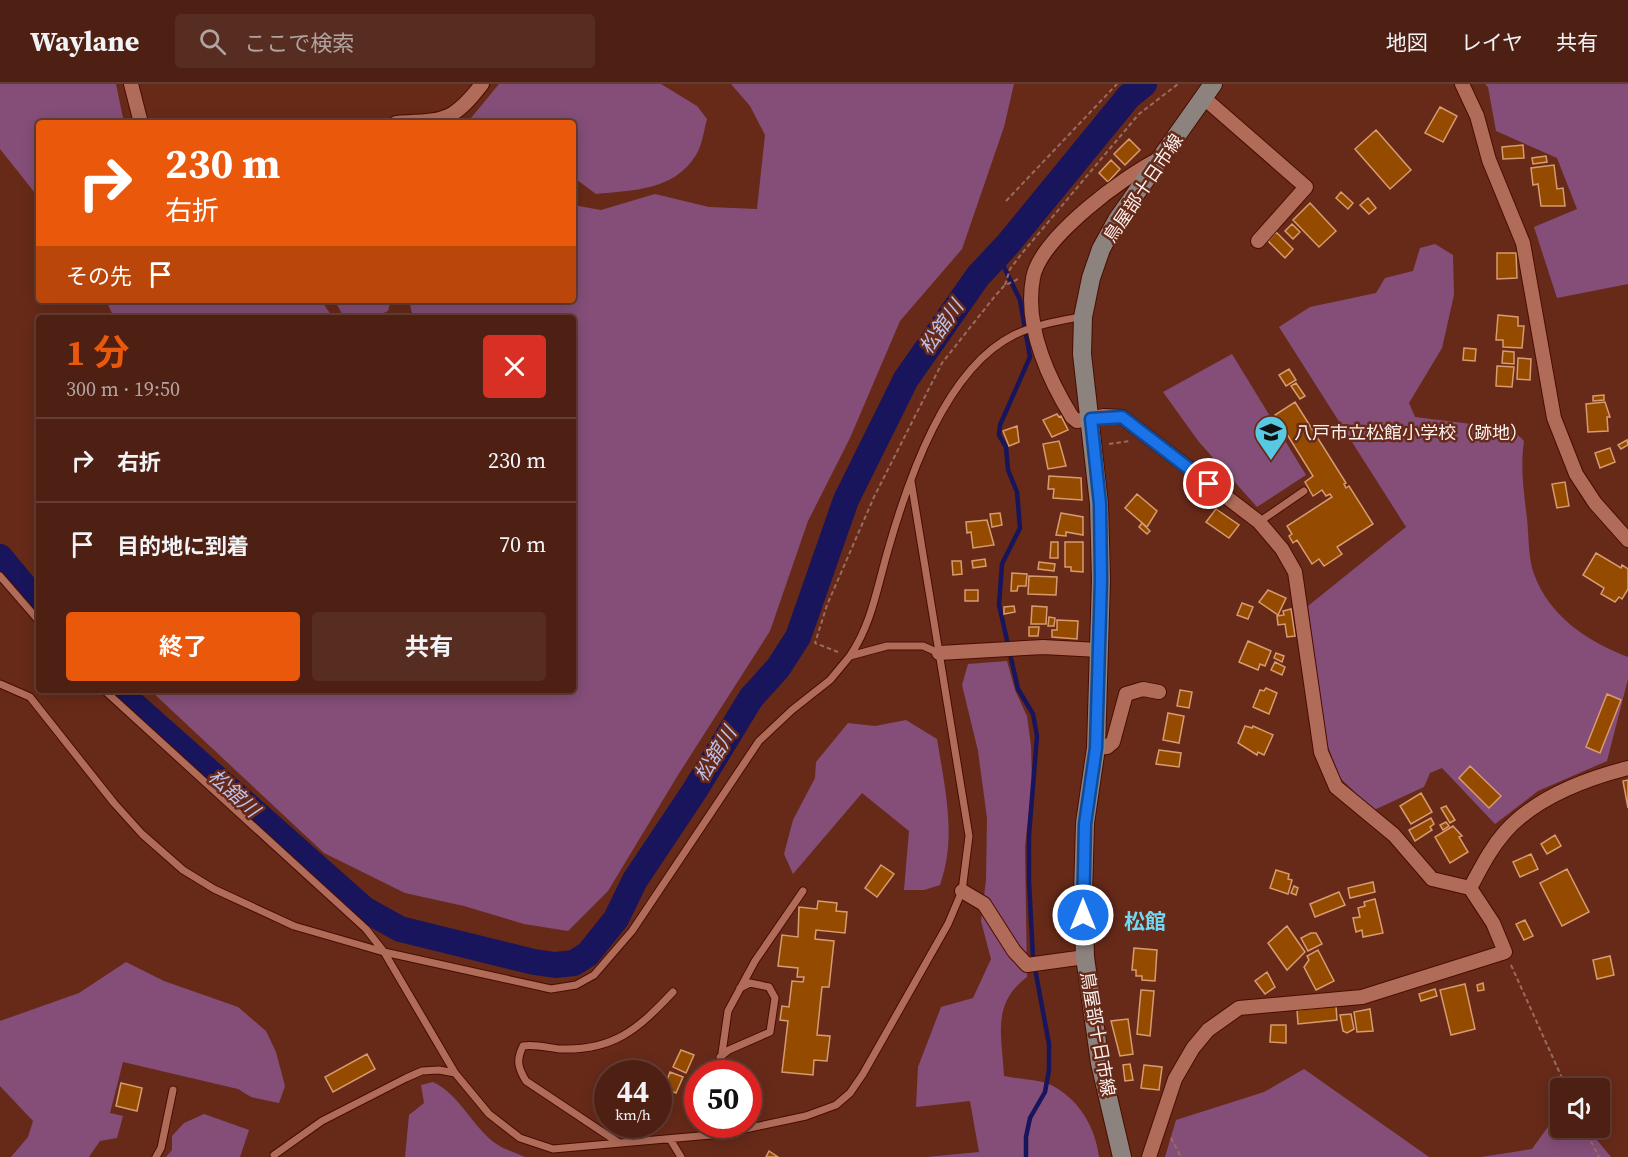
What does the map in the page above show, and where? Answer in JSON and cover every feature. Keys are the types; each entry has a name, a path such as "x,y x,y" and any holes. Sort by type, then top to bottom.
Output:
{"main road":[{"name":"鳥屋部十日市線","path":"1122,1157 1100,1063 1085,957 1083,894 1085,824 1096,748 1100,504 1082,354 1083,317 1091,279 1101,249 1129,202 1209,91"}],"street":[{"path":"131,84 140,120"},
{"path":"440,120 451,117 483,84"},
{"path":"1461,84 1477,116 1489,160 1522,243 1554,418 1576,474 1594,503 1628,540"},
{"path":"1209,91 1306,187 1258,241"},
{"path":"1149,1157 1175,1079 1193,1048 1208,1030 1239,1008 1362,997 1504,952 1493,923 1470,888 1432,879 1394,835 1336,787 1321,752 1295,572 1282,549 1258,522 1122,417 1077,421 1072,417 1043,357 1034,329 1033,278 1044,254 1088,208 1138,169 1163,157"},
{"path":"939,652 1043,647 1099,650"},
{"path":"1096,748 1107,747 1113,742 1126,694 1143,689 1159,692"},
{"path":"1470,888 1488,853 1506,831 1529,812 1557,794 1628,768"},
{"path":"962,891 984,904 1014,951 1027,965 1085,957"}],"lane":[{"path":"0,684 30,697 114,803 142,834 183,870 214,888 294,926 384,952 551,989 576,985 594,975 632,931 759,741 792,710 830,680 866,632 893,535 911,481 950,395 984,356 1014,335 1083,317"},
{"path":"762,1126 806,1116 836,1105 850,1094 948,924 962,891 969,836 911,481"},
{"path":"1258,522 1304,491"},
{"path":"0,576 36,618"},
{"path":"850,656 887,646 923,646 939,652"},
{"path":"107,693 366,929 384,952 455,1073 489,1114 520,1138 553,1149 684,1138"},
{"path":"720,1060 728,1011 740,988 803,891"},
{"path":"720,1057 729,1050 770,1032 775,998 769,987 750,982 740,988"},
{"path":"619,1143 526,1081 518,1068 518,1055 523,1046 587,1048 612,1042 640,1025 673,992"},
{"path":"273,1155 322,1121 406,1078 422,1071 439,1070 455,1073"},
{"path":"156,1157 161,1148 173,1090"},
{"path":"670,1139 681,1157"}],"path":[{"path":"1006,201 1117,84"},
{"path":"850,656 815,643 827,605 874,498 942,363 962,334 1004,286 1010,269 1023,252 1120,136 1139,114 1178,84"},
{"path":"1004,286 1017,280 1033,278"},
{"path":"1107,444 1138,440 1146,434"},
{"path":"1504,952 1562,1078"},
{"path":"1589,1138 1599,1157"}],"shaded area":[{"path":"0,84 116,84 123,120 36,120 36,194 0,149"},
{"path":"499,84 661,84 697,106 707,119 696,155 676,176 652,186 596,194 576,179 576,120 469,120"},
{"path":"731,84 1014,84 1004,127 962,249 900,321 850,438 808,521 770,631 678,775 608,891 568,931 524,924 464,906 405,893 324,853 153,693 576,693 576,315 412,315 410,303 576,303 576,206 601,210 655,194 709,207 757,209 765,135 750,106"},
{"path":"1485,84 1628,84 1628,284 1557,298 1534,227 1577,209 1557,158 1496,131 1488,87"},
{"path":"1435,244 1453,255 1454,295 1442,348 1409,403 1415,417 1512,429 1524,441 1523,480 1530,554 1532,568 1541,589 1549,603 1572,626 1599,644 1628,657 1628,679 1607,761 1538,791 1495,824 1442,768 1430,773 1424,787 1374,810 1340,778 1325,739 1308,606 1406,527 1279,327 1310,307 1376,293 1385,278 1413,271 1420,248"},
{"path":"107,303 323,303 331,315 113,315"},
{"path":"336,303 390,303 388,311 379,315 343,315"},
{"path":"1232,354 1306,475 1257,507 1199,442 1163,392"},
{"path":"1007,661 1015,690 1027,716 1032,783 1025,847 1027,977 1008,998 1003,1010 1001,1034 1004,1076 1046,1083 1070,1098 1084,1115 1094,1135 1099,1157 926,1157 979,1152 970,1101 916,1107 918,1067 941,1007 973,998 991,959 981,921 986,880 987,818 978,751 962,685 968,664"},
{"path":"906,720 937,739 949,831 945,867 940,885 924,890 904,890 909,831 862,793 793,874 784,854 793,820 815,778 816,762 848,723 875,726"},
{"path":"126,962 164,981 238,1007 266,1031 276,1052 285,1086 279,1103 251,1097 238,1089 123,1062 110,1113 123,1116 117,1138 100,1141 89,1157 11,1157 28,1137 33,1121 0,1086 0,1021 79,993"},
{"path":"1304,1069 1429,1157 1165,1157 1176,1120 1264,1092"},
{"path":"433,1082 459,1103 489,1138 501,1147 525,1157 405,1157 409,1115 424,1103 421,1085"},
{"path":"204,1114 249,1130 240,1157 166,1157 172,1150 172,1136 184,1123"},
{"path":"1550,1124 1550,1138 1595,1138 1611,1157 1481,1157 1532,1149"}],"building":[{"path":"1440,107 1457,116 1443,142 1425,133"},
{"path":"1376,130 1411,170 1390,189 1355,149"},
{"path":"1129,139 1140,150 1125,165 1114,154"},
{"path":"1523,145 1524,158 1503,159 1502,147"},
{"path":"1546,156 1547,162 1533,164 1532,158"},
{"path":"1111,160 1120,169 1108,182 1099,173"},
{"path":"1554,165 1557,189 1563,188 1565,206 1541,206 1538,184 1533,185 1531,168"},
{"path":"1341,192 1353,203 1348,209 1336,198"},
{"path":"1368,198 1376,208 1369,214 1360,205"},
{"path":"1310,203 1336,231 1319,247 1293,220"},
{"path":"1292,224 1300,232 1293,239 1285,231"},
{"path":"1276,232 1293,249 1285,258 1268,241"},
{"path":"1497,253 1516,253 1517,278 1497,279"},
{"path":"1498,315 1518,317 1518,326 1524,326 1522,348 1503,347 1503,340 1496,340"},
{"path":"1464,348 1476,349 1475,361 1463,360"},
{"path":"1503,351 1514,352 1514,364 1502,363"},
{"path":"1518,358 1531,359 1530,380 1517,379"},
{"path":"1497,366 1514,367 1512,387 1496,386"},
{"path":"1289,369 1296,380 1286,386 1279,375"},
{"path":"1296,383 1305,396 1300,399 1291,386"},
{"path":"1604,395 1604,400 1593,401 1593,396"},
{"path":"1295,402 1346,483 1344,484 1346,488 1349,486 1373,524 1337,547 1342,554 1324,566 1319,559 1312,564 1297,540 1293,543 1289,536 1292,534 1287,526 1332,497 1330,494 1326,496 1322,490 1313,496 1305,482 1313,476 1275,415"},
{"path":"1605,402 1610,417 1607,417 1608,431 1588,432 1586,404"},
{"path":"1057,414 1061,416 1068,430 1052,437 1043,420"},
{"path":"1017,426 1019,442 1009,446 1003,431"},
{"path":"1627,440 1628,445 1621,449 1618,445"},
{"path":"1059,441 1066,466 1048,469 1043,444"},
{"path":"1610,448 1615,462 1600,468 1595,453"},
{"path":"1049,476 1081,478 1082,500 1053,498 1054,489 1048,489"},
{"path":"1565,482 1569,506 1557,508 1552,484"},
{"path":"1137,494 1157,511 1147,527 1125,508"},
{"path":"1216,509 1239,525 1229,538 1206,522"},
{"path":"1000,513 1002,525 992,527 990,514"},
{"path":"1061,513 1083,517 1083,535 1066,532 1066,536 1056,535"},
{"path":"987,520 994,545 973,548 971,532 967,533 966,522"},
{"path":"1142,523 1150,531 1147,534 1139,527"},
{"path":"1051,542 1058,542 1058,558 1050,558"},
{"path":"1065,542 1083,542 1083,572 1071,571 1071,567 1065,567"},
{"path":"1596,553 1621,568 1622,565 1628,569 1628,589 1622,599 1619,597 1615,602 1601,594 1604,588 1583,575"},
{"path":"985,559 986,566 973,568 972,561"},
{"path":"952,561 961,561 962,574 953,575"},
{"path":"1039,562 1055,564 1054,571 1038,569"},
{"path":"1012,573 1027,574 1026,586 1018,586 1017,591 1011,591"},
{"path":"1029,576 1057,577 1056,595 1028,594"},
{"path":"965,590 978,590 978,601 965,601"},
{"path":"1268,590 1286,598 1278,615 1259,602"},
{"path":"1242,603 1253,607 1248,619 1237,615"},
{"path":"1014,606 1015,612 1004,614 1004,607"},
{"path":"1032,606 1047,607 1046,624 1031,624"},
{"path":"1291,609 1295,636 1287,637 1285,624 1278,625 1277,616 1284,615 1283,611"},
{"path":"1049,617 1055,618 1054,626 1048,626"},
{"path":"1057,620 1078,621 1077,639 1052,637 1052,630 1057,630"},
{"path":"1029,627 1039,627 1038,636 1029,636"},
{"path":"1248,641 1271,651 1265,666 1260,664 1258,670 1239,662"},
{"path":"1276,653 1284,656 1282,662 1274,658"},
{"path":"1275,662 1285,667 1282,675 1271,670"},
{"path":"1266,688 1277,693 1269,714 1253,707 1260,690 1264,691"},
{"path":"1180,690 1192,692 1189,708 1177,706"},
{"path":"1607,694 1621,700 1600,753 1586,747"},
{"path":"1168,713 1184,716 1179,743 1163,740"},
{"path":"1245,726 1252,728 1253,726 1273,735 1264,755 1258,752 1257,755 1238,743"},
{"path":"1159,750 1181,753 1179,767 1156,764"},
{"path":"1470,766 1501,796 1489,808 1459,778"},
{"path":"1628,780 1628,808 1623,781"},
{"path":"1421,793 1432,812 1411,824 1400,806"},
{"path":"1446,806 1455,820 1450,823 1441,808"},
{"path":"1431,818 1434,824 1430,827 1432,830 1415,841 1409,830"},
{"path":"1446,822 1449,826 1443,830 1440,825"},
{"path":"1453,826 1462,836 1459,837 1468,852 1450,863 1435,837"},
{"path":"1555,835 1561,846 1547,854 1541,844"},
{"path":"1531,854 1538,869 1520,877 1513,862"},
{"path":"881,865 894,874 877,897 865,888"},
{"path":"1567,869 1589,912 1562,926 1540,883"},
{"path":"1276,870 1289,874 1288,879 1292,880 1288,894 1270,888"},
{"path":"1373,882 1375,892 1350,898 1348,888"},
{"path":"1294,886 1298,888 1296,895 1291,893"},
{"path":"1339,892 1345,905 1315,917 1310,904"},
{"path":"1375,899 1383,933 1363,937 1362,930 1356,932 1353,918 1360,917 1358,908 1365,906 1364,902"},
{"path":"818,901 837,903 836,911 847,912 845,933 816,930 815,939 834,941 829,987 822,987 817,1035 830,1036 827,1061 814,1060 813,1075 782,1072 788,1021 780,1020 782,1006 789,1007 792,981 803,982 804,977 797,977 798,968 778,966 782,935 798,937 799,907 817,909"},
{"path":"1525,920 1533,936 1524,940 1516,924"},
{"path":"1287,926 1305,952 1287,970 1268,943"},
{"path":"1316,933 1322,944 1308,951 1301,938"},
{"path":"1134,948 1157,950 1155,981 1142,980 1142,976 1136,976 1136,970 1132,970"},
{"path":"1318,950 1334,981 1316,990 1304,967 1309,960 1307,956"},
{"path":"1610,956 1614,975 1597,979 1593,960"},
{"path":"1267,972 1275,987 1265,994 1255,981"},
{"path":"1483,983 1484,990 1478,991 1477,985"},
{"path":"1465,984 1475,1029 1451,1035 1440,990"},
{"path":"1435,989 1437,996 1421,1001 1419,994"},
{"path":"1141,990 1154,991 1150,1036 1137,1034"},
{"path":"1336,1006 1337,1020 1298,1024 1297,1010"},
{"path":"1370,1009 1373,1031 1357,1032 1354,1012"},
{"path":"1351,1014 1354,1029 1347,1033 1343,1031 1340,1015"},
{"path":"1128,1019 1133,1054 1120,1056 1111,1021"},
{"path":"1271,1025 1286,1025 1286,1043 1270,1042"},
{"path":"681,1050 694,1055 692,1060 684,1060 684,1072 673,1067"},
{"path":"367,1054 375,1069 333,1092 325,1077"},
{"path":"1130,1064 1133,1080 1125,1081 1123,1065"},
{"path":"1144,1065 1162,1067 1159,1090 1141,1088"},
{"path":"672,1073 683,1077 676,1093 672,1091"},
{"path":"121,1083 142,1088 137,1111 116,1106"},
{"path":"769,1151 778,1157 766,1157"}],"waterway":[{"name":"松舘川","path":"120,693 364,909 400,929 534,962 555,965 574,963 588,954 616,919 635,880 695,790 751,698 778,668 798,637 846,500 906,379 978,276 1008,244 1129,96 1144,84"},
{"path":"992,260 1004,267 1020,300 1030,357 1000,425 999,435 1006,447 1008,470 1017,492 1020,528 1002,564 999,605 1018,689 1033,714 1037,736 1029,835 1029,881 1033,958 1049,1044 1049,1070 1045,1092 1030,1118 1026,1137 1026,1157"},
{"name":"松舘川","path":"0,557 36,600"}],"place":[{"name":"八戸市立松館小学校（跡地）","path":"1271,461"}],"district":[{"name":"松館","path":"1145,921"}],"route":[{"path":"1083,915 1085,824 1096,748 1101,580 1100,504 1091,419 1104,416 1122,417 1209,484"}]}
